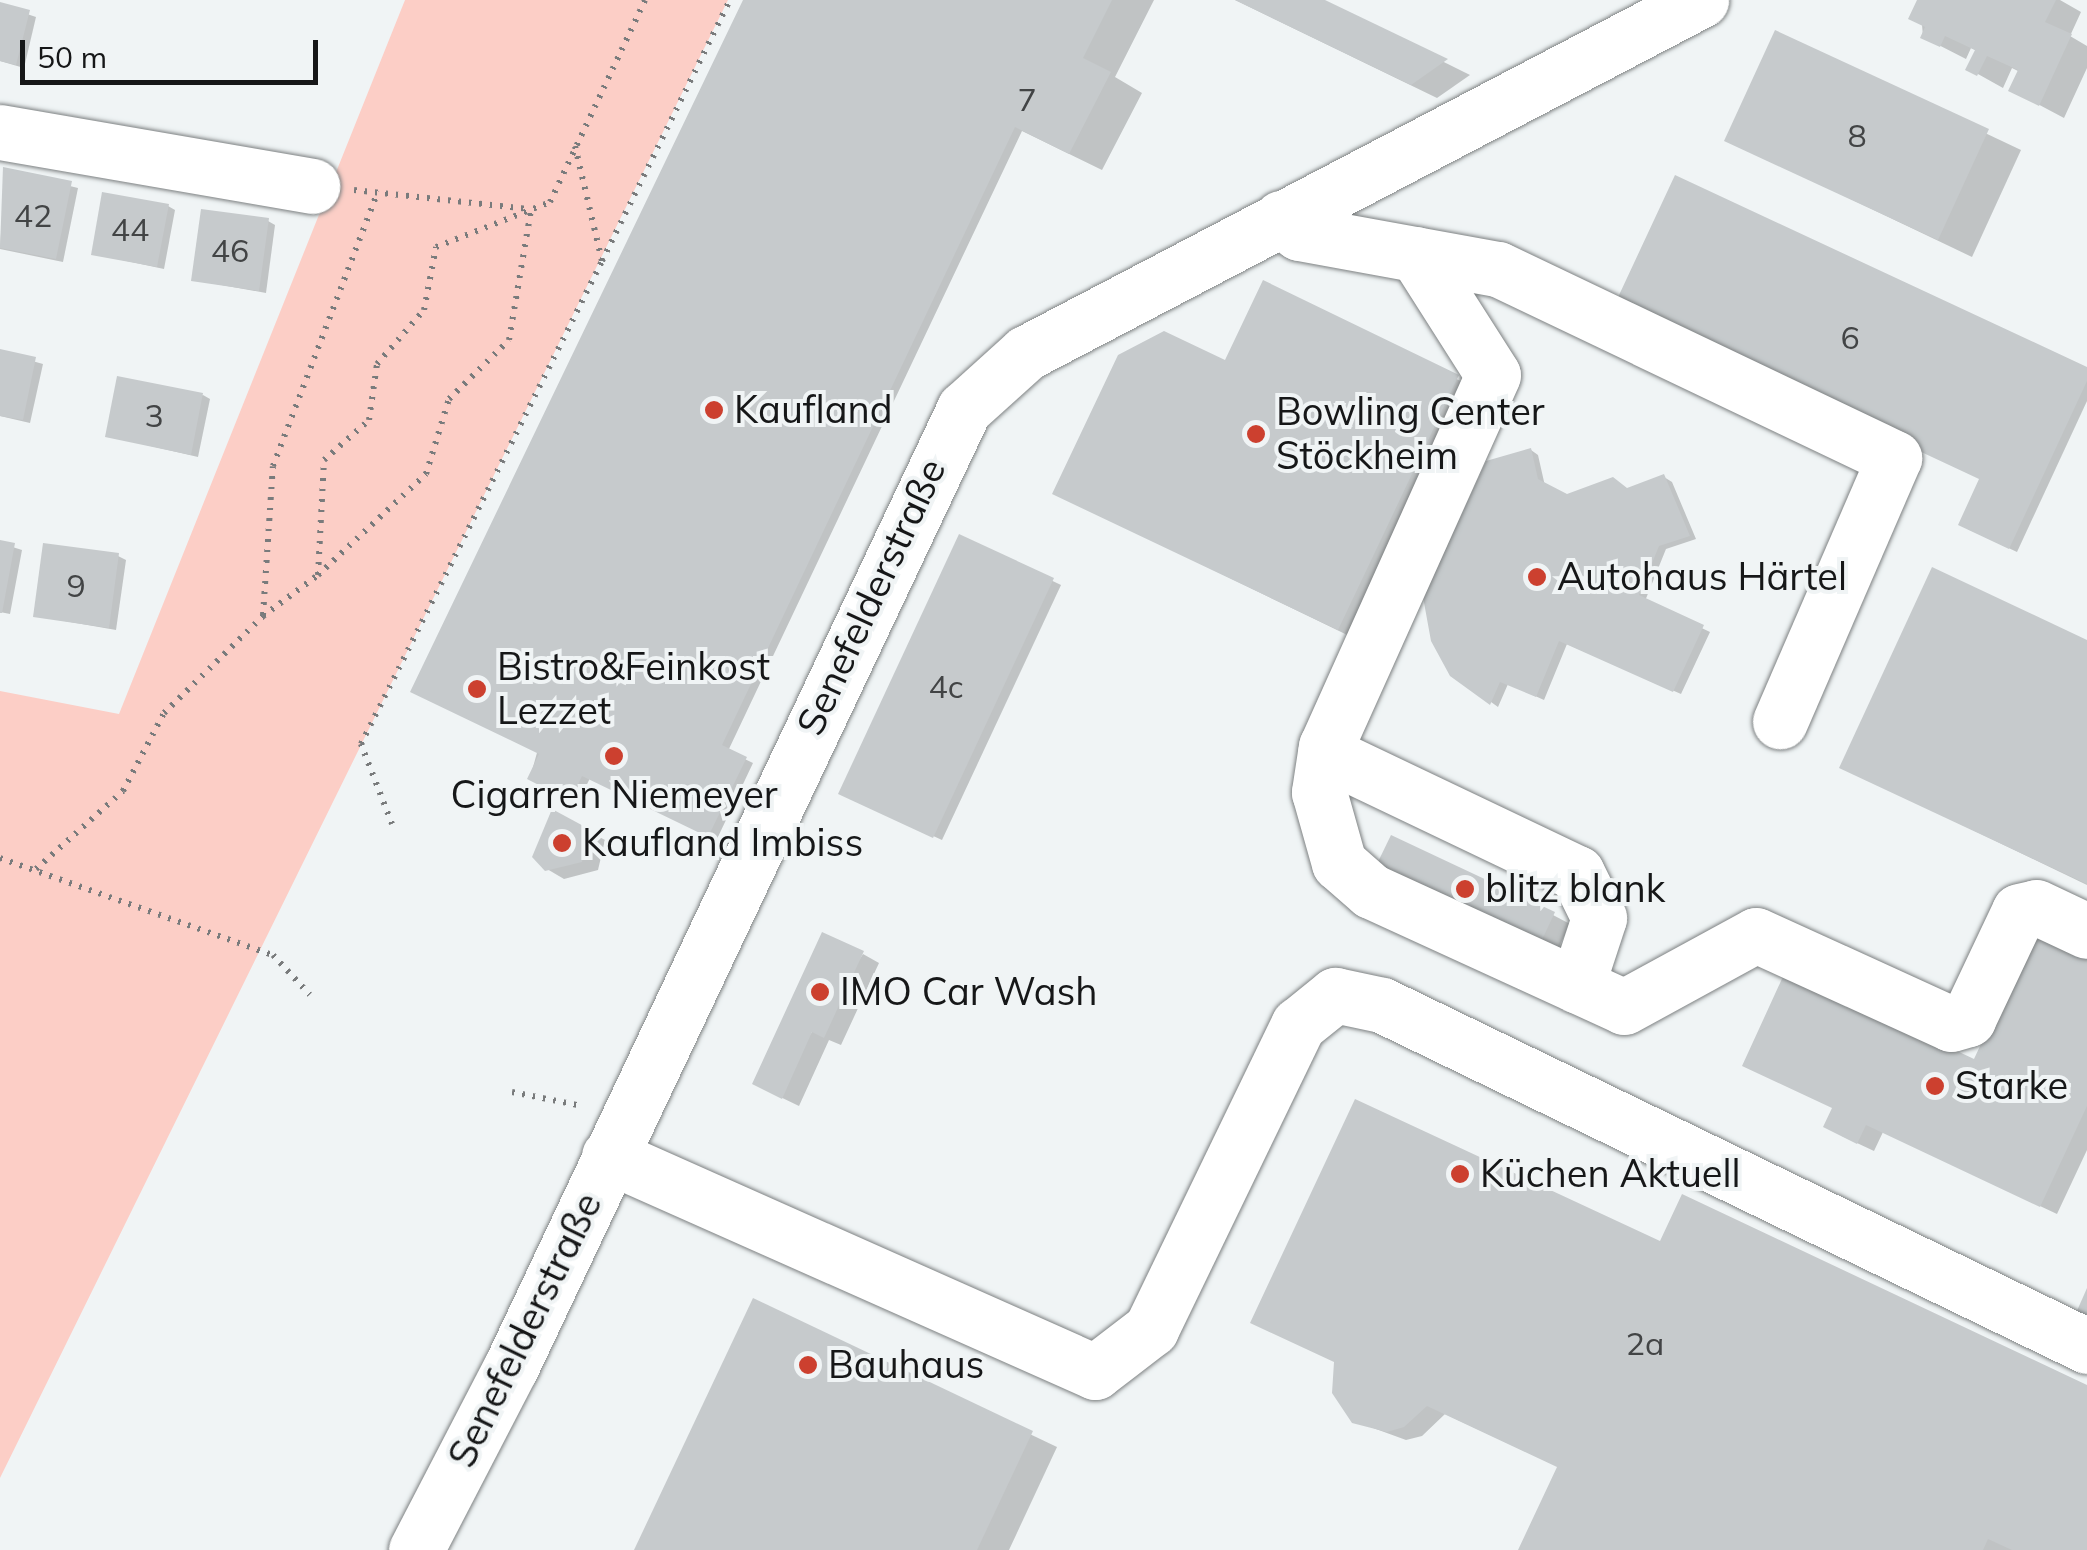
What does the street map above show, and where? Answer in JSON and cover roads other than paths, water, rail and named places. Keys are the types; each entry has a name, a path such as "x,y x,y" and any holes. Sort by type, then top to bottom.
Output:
{"street":[{"name":"Senefelderstraße","path":"416,1550 618,1138 964,409 1026,353 1701,0"},
{"path":"0,132 312,186"},
{"path":"1281,218 1299,234 1498,269 1894,458 1780,721"},
{"path":"1416,254 1493,375 1325,753 1318,792 1339,864 1371,891 1624,1007 1756,934 1950,1024 1968,1019 2018,911 2036,907 2087,931"},
{"path":"1325,753 1577,872 1599,918 1577,985"},
{"path":"618,1138 1094,1372 1151,1329 1298,1025 1335,996 1382,1006 2087,1346"}],"place":[{"name":"Kaufland","path":"714,410"},
{"name":"Bowling Center Stöckheim","path":"1256,434"},
{"name":"Autohaus Härtel","path":"1537,577"},
{"name":"Bistro&Feinkost Lezzet","path":"477,689"},
{"name":"Cigarren Niemeyer","path":"614,756"},
{"name":"Kaufland Imbiss","path":"562,843"},
{"name":"blitz blank","path":"1465,889"},
{"name":"IMO Car Wash","path":"820,992"},
{"name":"Starke","path":"1935,1086"},
{"name":"Küchen Aktuell","path":"1460,1174"},
{"name":"Bauhaus","path":"808,1365"}]}
